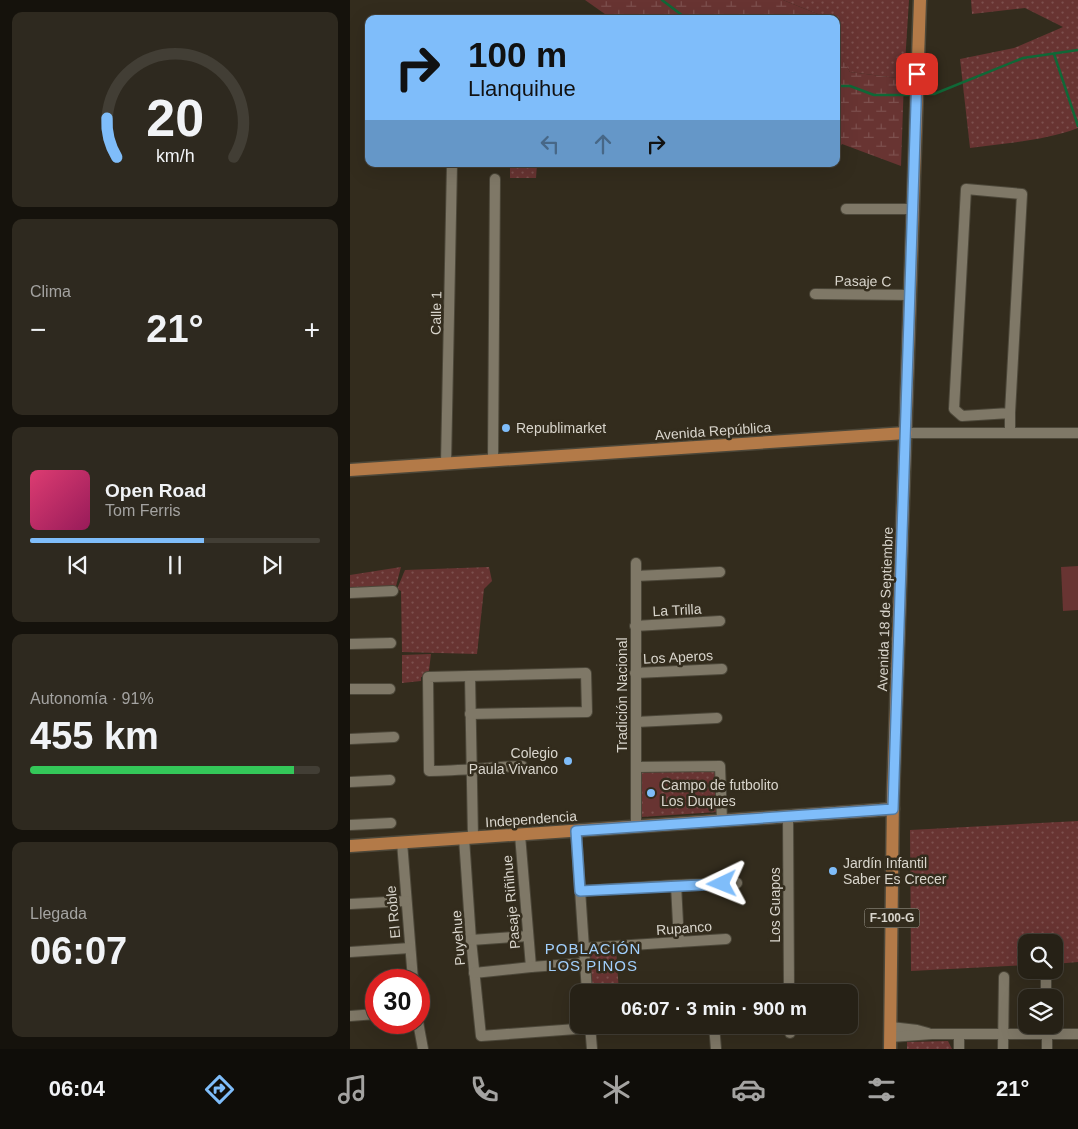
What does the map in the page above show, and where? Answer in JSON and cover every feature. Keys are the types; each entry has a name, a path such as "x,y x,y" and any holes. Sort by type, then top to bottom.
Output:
{"main road":[{"name":"Avenida 18 de Septiembre","path":"891,1038 893,809 920,0"},
{"name":"Avenida República","path":"350,470 906,433"},
{"name":"Independencia","path":"350,846 893,809"}],"street":[{"name":"Calle 1","path":"446,464 452,167"},
{"path":"493,460 495,178"},
{"path":"1010,413 962,416 954,409 953,404 966,189 1022,194 1010,433"},
{"path":"846,209 914,209"},
{"name":"Pasaje C","path":"815,294 911,295"},
{"name":"Avenida República","path":"906,433 1078,433"},
{"name":"Tradición Nacional","path":"636,564 636,827"},
{"path":"636,576 720,572"},
{"path":"350,594 392,590"},
{"name":"La Trilla","path":"636,626 720,621"},
{"path":"350,644 392,643"},
{"name":"Los Aperos","path":"635,673 722,669"},
{"path":"470,714 587,712 586,674 428,677 429,771 522,766"},
{"name":"Puyehue","path":"470,676 471,770 468,838 471,940 481,1036 570,1028"},
{"path":"350,689 390,689"},
{"path":"636,722 717,718"},
{"path":"350,739 394,737"},
{"path":"636,767 720,766 722,821"},
{"path":"350,782 390,780"},
{"name":"Los Guapos","path":"788,816 789,984"},
{"path":"350,825 391,823"},
{"path":"576,831 587,984"},
{"name":"Pasaje Riñihue","path":"520,835 531,967"},
{"name":"El Roble","path":"402,842 412,969"},
{"path":"580,891 737,883"},
{"path":"676,885 679,942"},
{"path":"350,904 406,901"},
{"path":"471,940 528,936"},
{"name":"Rupanco","path":"584,948 726,939"},
{"path":"350,952 410,948"},
{"path":"474,973 585,963"},
{"path":"1003,1049 1004,978"},
{"path":"350,1016 365,1015"},
{"path":"1063,1032 1078,1034"},
{"path":"891,1038 932,1034 1018,1033"},
{"path":"420,1034 423,1049"},
{"path":"591,1034 592,1049"},
{"path":"715,1034 716,1049"},
{"path":"959,1034 959,1049"},
{"path":"1047,1034 1047,1049"}],"green space":[{"path":"585,0 783,0 820,15 606,15"},
{"path":"783,0 909,0 904,79 850,72 840,56 840,15 820,15"},
{"path":"971,0 1078,0 1078,128 1038,139 970,148 960,59 1014,48 1063,27 1025,8 972,14"},
{"path":"840,55 850,72 904,79 901,166 842,144 840,147"},
{"path":"510,167 537,167 536,178 510,178"},
{"path":"1078,566 1078,610 1063,611 1061,567"},
{"path":"401,567 395,590 350,592 350,575"},
{"path":"489,567 492,581 484,589 477,654 402,652 401,591 397,589 405,570"},
{"path":"431,654 428,678 421,677 421,681 402,683 402,655"},
{"path":"716,768 718,812 641,817 639,770"},
{"name":"Campo de futbolito Los Duques","path":"642,775 660,775 661,811 643,811"},
{"path":"1078,821 1078,962 1063,963 1063,934 1018,934 1018,965 911,971 910,830"},
{"path":"616,950 618,984 589,984 587,952"},
{"path":"948,1041 952,1049 907,1049 907,1042"}],"waterway":[{"path":"662,0 682,15"},
{"path":"922,94 934,94 1023,58 1078,50"},
{"path":"1054,54 1078,126"},
{"path":"840,86 850,86 874,95 914,95"}],"place":[{"name":"Republimarket","path":"506,428"},
{"name":"Colegio Paula Vivanco","path":"568,761"},
{"name":"Campo de futbolito Los Duques","path":"651,793"},
{"name":"Jardín Infantil Saber Es Crecer","path":"833,871"}],"district":[{"name":"POBLACIÓN LOS PINOS","path":"593,956"}],"route":[{"path":"722,884 580,891 576,831 893,809 917,74"}]}
